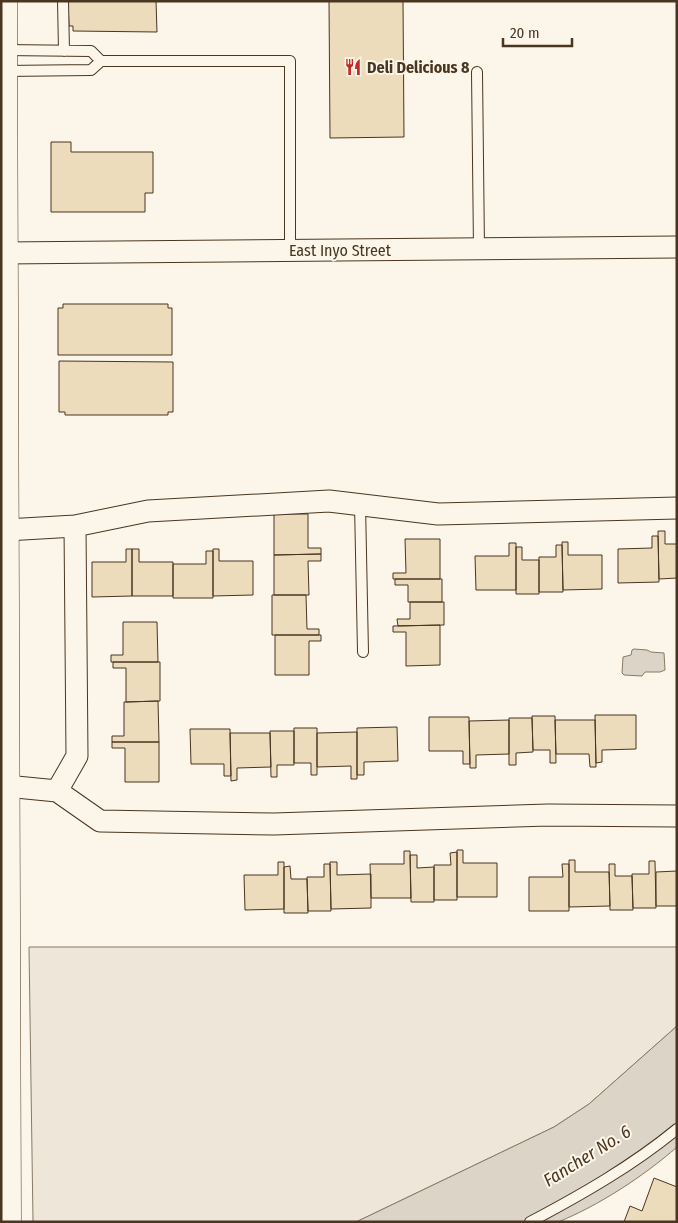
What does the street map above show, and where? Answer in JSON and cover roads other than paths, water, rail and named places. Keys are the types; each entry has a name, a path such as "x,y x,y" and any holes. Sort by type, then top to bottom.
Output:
{"main road":[{"path":"3,1 2,252 6,530 4,1066 7,1222"}],"street":[{"name":"East Inyo Street","path":"2,252 677,247"},
{"path":"6,530 74,526 148,511 329,501 438,514 677,508"},
{"path":"57,790 77,756 74,526"},
{"path":"4,771 57,790 100,821 274,824 548,815 677,816"}],"lane":[{"path":"63,1 64,51"},
{"path":"3,57 64,51 91,51 101,61"},
{"path":"3,57 91,70 101,61 290,61 290,251"},
{"path":"477,72 479,249"},
{"path":"360,504 363,652"},
{"path":"530,1222 576,1198 659,1144 677,1129"}],"water":[{"path":"634,649 664,653 665,670 645,672 642,676 624,675 622,673 623,657 631,655"},
{"name":"Fancher No. 6","path":"677,1026 677,1147 650,1169 589,1208 558,1222 356,1222 554,1127 589,1104"}],"place":[{"name":"Deli Delicious 8","path":"353,67"}]}
